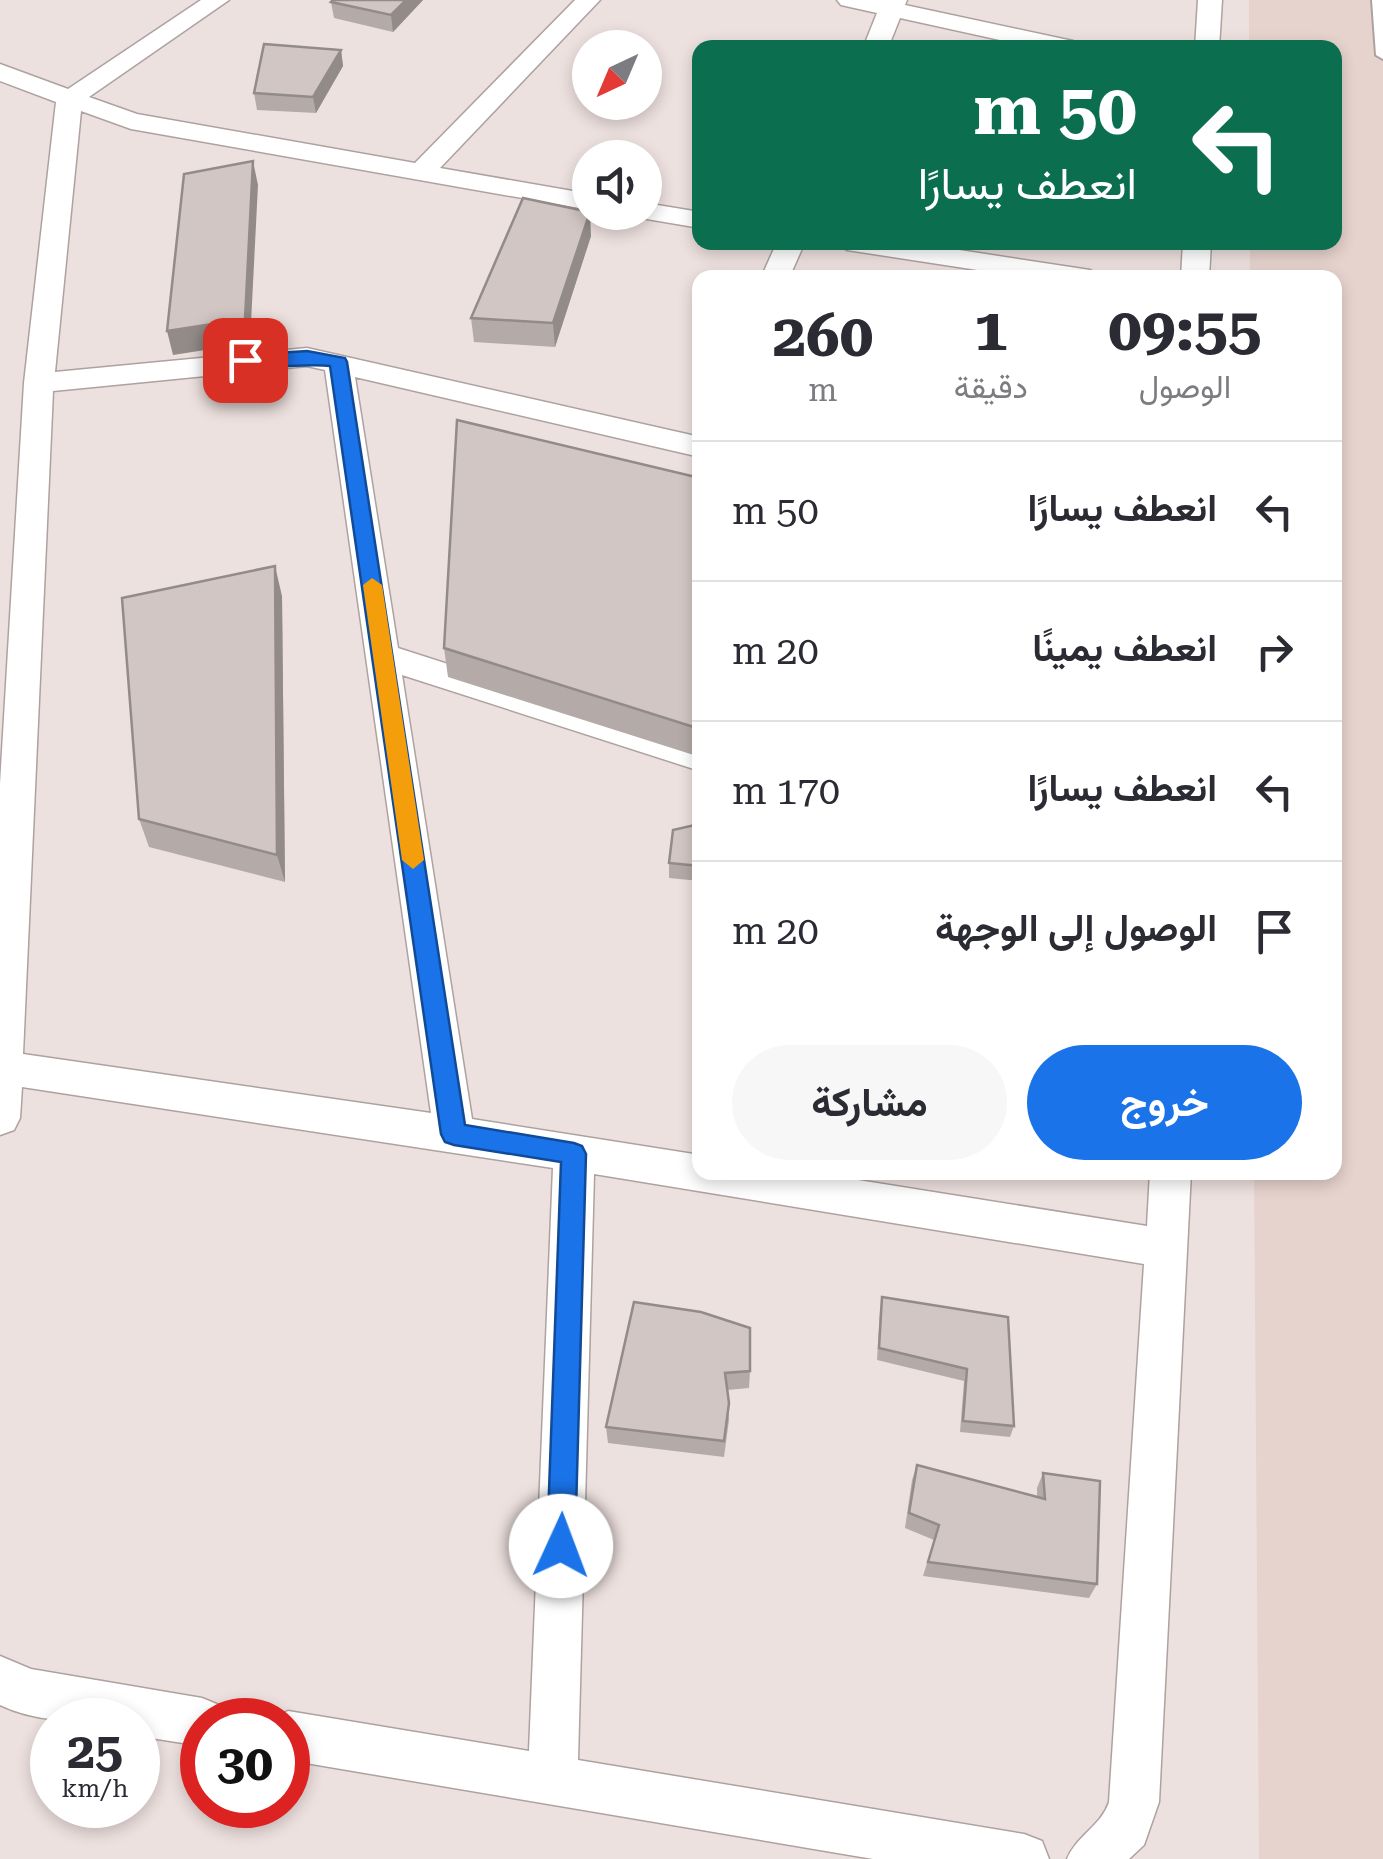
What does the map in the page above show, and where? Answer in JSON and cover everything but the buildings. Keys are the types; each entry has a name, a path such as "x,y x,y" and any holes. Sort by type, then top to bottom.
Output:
{"street":[{"path":"0,1118 14,614 69,100 217,0"},
{"path":"419,174 588,0"},
{"path":"849,0 893,4 1040,40"},
{"path":"1208,40 1210,0"},
{"path":"878,40 893,4"},
{"path":"0,72 131,121 572,199"},
{"path":"662,214 692,219"},
{"path":"901,250 1036,270"},
{"path":"39,383 245,360 307,357 692,444"},
{"path":"338,362 454,1134"},
{"path":"383,656 692,755"},
{"path":"4,1068 692,1173"},
{"path":"553,1781 574,1154"},
{"path":"739,1180 1169,1248"},
{"path":"1092,1859 1126,1828 1134,1802 1171,1180"},
{"path":"0,1680 28,1693 180,1718"},
{"path":"310,1740 1024,1859"}],"lane":[{"path":"1378,0 1383,55"}],"shaded area":[{"path":"1249,0 1383,0 1383,1859 1259,1859 1254,1180 1342,1180 1342,270 1250,270 1250,250 1342,250 1342,40 1249,40"}],"slow traffic":[{"path":"372,585 413,860"}],"route":[{"path":"245,360 307,357 338,362 454,1134 574,1154 561,1546"}]}
